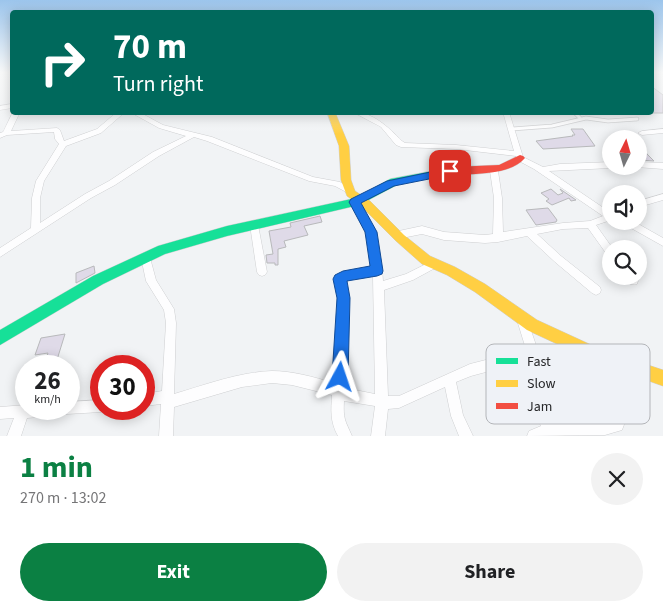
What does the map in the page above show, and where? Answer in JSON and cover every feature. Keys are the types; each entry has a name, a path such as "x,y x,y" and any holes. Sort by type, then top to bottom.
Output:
{"street":[{"path":"3,135 15,115"},
{"path":"36,230 36,198 40,181 63,144 100,131 119,115"},
{"path":"139,115 162,126 248,152 312,179 337,184 348,190 357,201 371,232 379,287 382,401 378,436"},
{"path":"332,115 344,145 347,170 345,178 348,190"},
{"path":"362,115 383,126 397,141 404,145 456,147 520,156 602,211"},
{"path":"507,115 520,156"},
{"path":"3,135 57,130 59,139 63,144"},
{"path":"648,132 663,131"},
{"path":"0,253 156,154 193,135"},
{"path":"0,338 98,280 175,245 357,201 386,185 406,179 460,170 494,171 510,165 520,156"},
{"path":"541,170 602,165"},
{"path":"648,165 663,166"},
{"path":"494,171 498,198 498,238"},
{"path":"647,202 663,197"},
{"path":"357,201 366,204 420,255 480,288 549,334 571,344"},
{"path":"397,235 422,230 456,238 485,239 590,224 602,220"},
{"path":"590,224 602,241"},
{"path":"254,225 262,272"},
{"path":"641,230 663,242"},
{"path":"529,232 596,290"},
{"path":"146,257 153,288 169,309 171,323 166,436"},
{"path":"379,287 409,277 434,264"},
{"path":"345,436 339,425 337,414 344,298 340,279 343,276 377,271"},
{"path":"521,317 530,344"},
{"path":"155,400 167,400 264,377 292,379 331,388 339,392 382,401 399,402 433,385 450,380 470,370 486,366"},
{"path":"650,374 663,378"},
{"path":"450,380 458,416 466,436"},
{"path":"0,413 15,412"},
{"path":"14,436 20,420"},
{"path":"547,424 550,429"},
{"path":"534,436 550,429 606,429 618,424"}],"lane":[{"path":"577,115 580,118"},
{"path":"512,129 552,126 580,118 608,121 637,119"}],"building":[{"path":"654,93 663,95 663,113 654,113"},
{"path":"571,129 583,129 595,146 543,149 536,141 573,136 575,135"},
{"path":"648,155 654,161 648,161"},
{"path":"551,189 558,195 563,193 560,189 576,200 571,201 569,198 552,205 546,201 549,199 541,193"},
{"path":"548,208 557,220 556,222 536,225 526,210"},
{"path":"320,216 322,222 304,226 308,235 284,241 286,247 278,249 278,265 267,263 266,255 273,254 269,231 291,227 290,223"},
{"path":"94,266 95,273 76,283 76,273"},
{"path":"65,334 58,355 47,355 48,353 35,355 41,338"}],"traffic: fast":[{"path":"0,338 98,280 162,250 227,231 359,201 394,182 433,174"}],"traffic: slow":[{"path":"332,115 344,146 346,180 351,193 366,204 400,238 426,260 451,271 480,288 532,325 572,344"},
{"path":"650,374 663,378"}],"traffic: jam":[{"path":"433,174 453,170 499,168 513,163 520,158"}],"route":[{"path":"340,377 344,298 340,279 343,276 377,271 371,232 355,202 391,183 450,171"}]}
